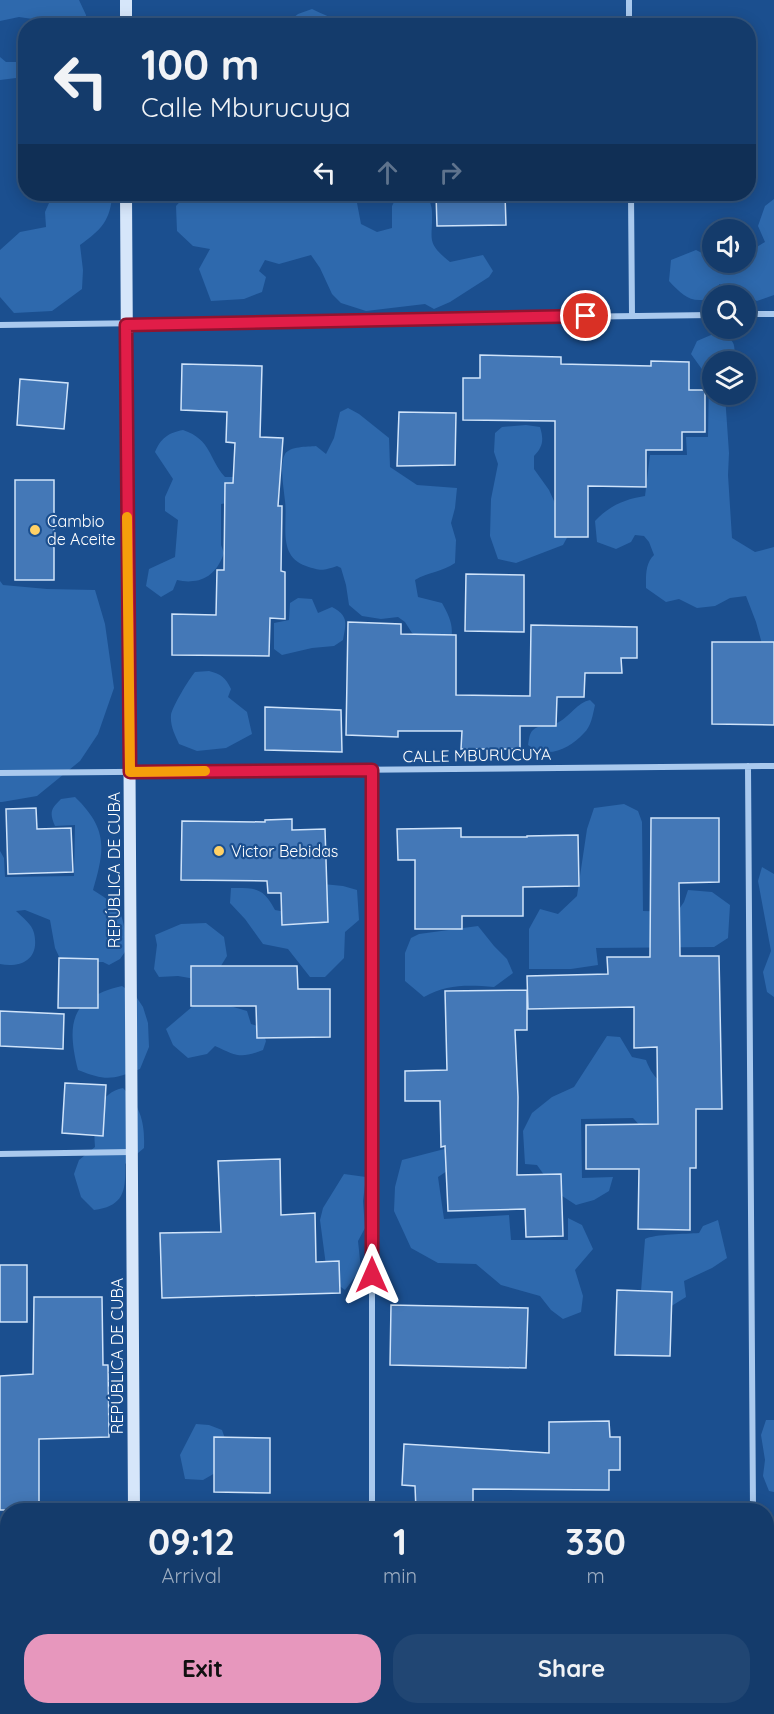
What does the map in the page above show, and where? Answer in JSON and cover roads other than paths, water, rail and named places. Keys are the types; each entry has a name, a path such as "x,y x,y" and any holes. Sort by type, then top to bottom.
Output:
{"main road":[{"path":"126,0 126,18"},
{"name":"REPÚBLICA DE CUBA","path":"126,201 134,1503"}],"street":[{"path":"629,0 629,18"},
{"path":"631,201 632,315"},
{"path":"756,314 774,314"},
{"path":"0,326 702,315"},
{"path":"748,766 753,1503"},
{"name":"CALLE MBURUCUYA","path":"0,773 774,766"},
{"path":"372,770 372,1503"},
{"path":"0,1154 132,1152"}],"place":[{"name":"Cambio de Aceite","path":"35,530"},
{"name":"Victor Bebidas","path":"219,851"}]}
